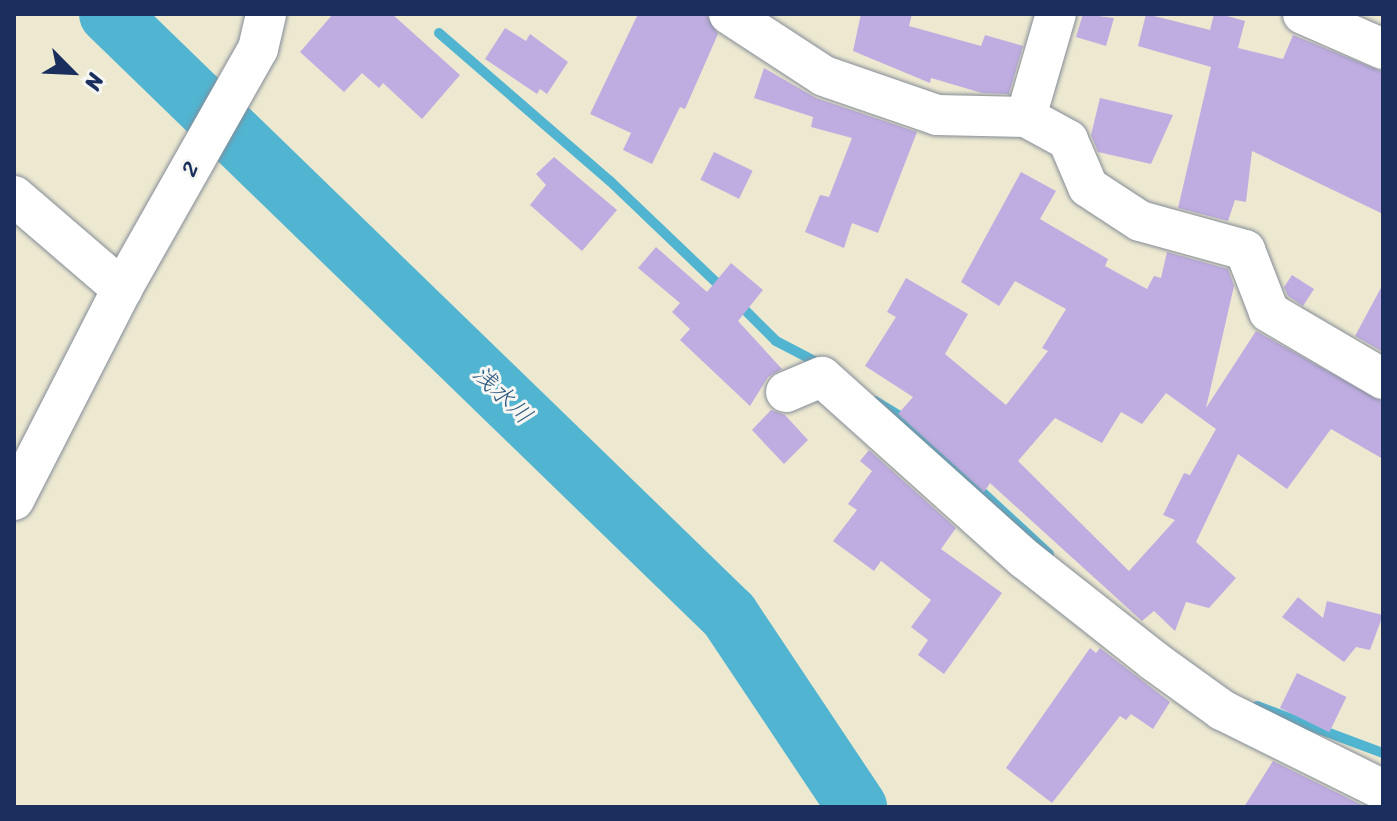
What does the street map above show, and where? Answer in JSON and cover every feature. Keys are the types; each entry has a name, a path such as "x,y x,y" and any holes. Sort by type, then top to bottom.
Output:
{"street":[{"path":"729,14 824,76 937,115 1026,117 1068,140 1088,187 1140,221 1245,250 1269,312 1383,379"},
{"path":"1026,117 1056,14"},
{"path":"1303,14 1383,49"},
{"name":"2","path":"14,500 264,23"},
{"path":"14,196 122,289"},
{"path":"786,392 822,377 1025,559 1165,669 1222,710 1383,790"}],"building":[{"path":"333,14 392,14 460,75 422,119 383,83 379,88 362,73 344,92 300,52"},
{"path":"638,14 706,14 718,34 685,109 680,107 652,164 623,150 631,133 590,114"},
{"path":"861,14 912,14 909,26 981,46 985,35 1023,46 1009,94 982,93 931,78 930,83 853,51"},
{"path":"1083,14 1114,18 1106,46 1076,37"},
{"path":"1146,14 1210,30 1214,14 1220,14 1245,21 1238,48 1283,59 1293,35 1383,72 1383,214 1252,151 1246,202 1235,200 1228,221 1178,208 1211,67 1138,46"},
{"path":"505,28 526,41 530,34 568,62 547,94 540,89 537,94 485,59"},
{"path":"764,68 816,98 917,132 878,233 852,223 844,248 805,232 820,195 829,197 852,138 811,127 813,117 754,98"},
{"path":"1100,98 1173,115 1151,164 1098,152 1091,135"},
{"path":"714,152 753,171 739,199 700,180"},
{"path":"554,157 617,210 582,251 530,205 546,185 536,174"},
{"path":"1021,172 1056,191 1040,219 1108,259 1105,266 1147,289 1154,276 1161,278 1167,252 1228,269 1234,286 1206,408 1256,331 1383,402 1383,459 1331,429 1287,489 1238,454 1196,542 1236,578 1209,608 1186,602 1175,631 1154,611 1142,621 990,483 984,492 898,414 913,397 865,366 896,317 887,312 906,278 968,314 945,354 1006,405 1048,351 1042,348 1066,309 1015,281 999,306 961,282","holes":["1166,393 1216,429 1190,475 1184,473 1163,515 1175,520 1129,571 1018,461 1055,418 1102,443 1121,412 1142,424"]},
{"path":"656,247 707,292 731,263 763,290 738,321 782,369 768,377 750,406 680,340 690,329 672,312 680,303 638,268"},
{"path":"1292,275 1314,289 1303,306 1288,296 1284,287"},
{"path":"1383,284 1383,352 1355,336"},
{"path":"771,410 785,415 808,440 784,464 752,430"},
{"path":"869,450 956,528 941,549 1002,593 944,674 918,655 928,640 911,627 931,600 881,561 874,571 833,541 857,510 848,504 872,471 860,461"},
{"path":"1298,597 1323,618 1327,601 1383,615 1370,650 1356,647 1344,662 1282,617"},
{"path":"1090,648 1096,653 1100,648 1170,702 1153,729 1131,714 1126,720 1120,716 1052,803 1006,768"},
{"path":"1297,673 1346,697 1329,732 1280,708"},
{"path":"1273,761 1364,806 1365,807 1244,807"}],"waterway":[{"name":"浅水川","path":"109,14 729,615 857,807"},
{"path":"439,33 610,181 725,291"},
{"path":"737,302 776,341 826,367"},
{"path":"875,401 900,416 1049,554"},
{"path":"1257,706 1383,753"}]}
